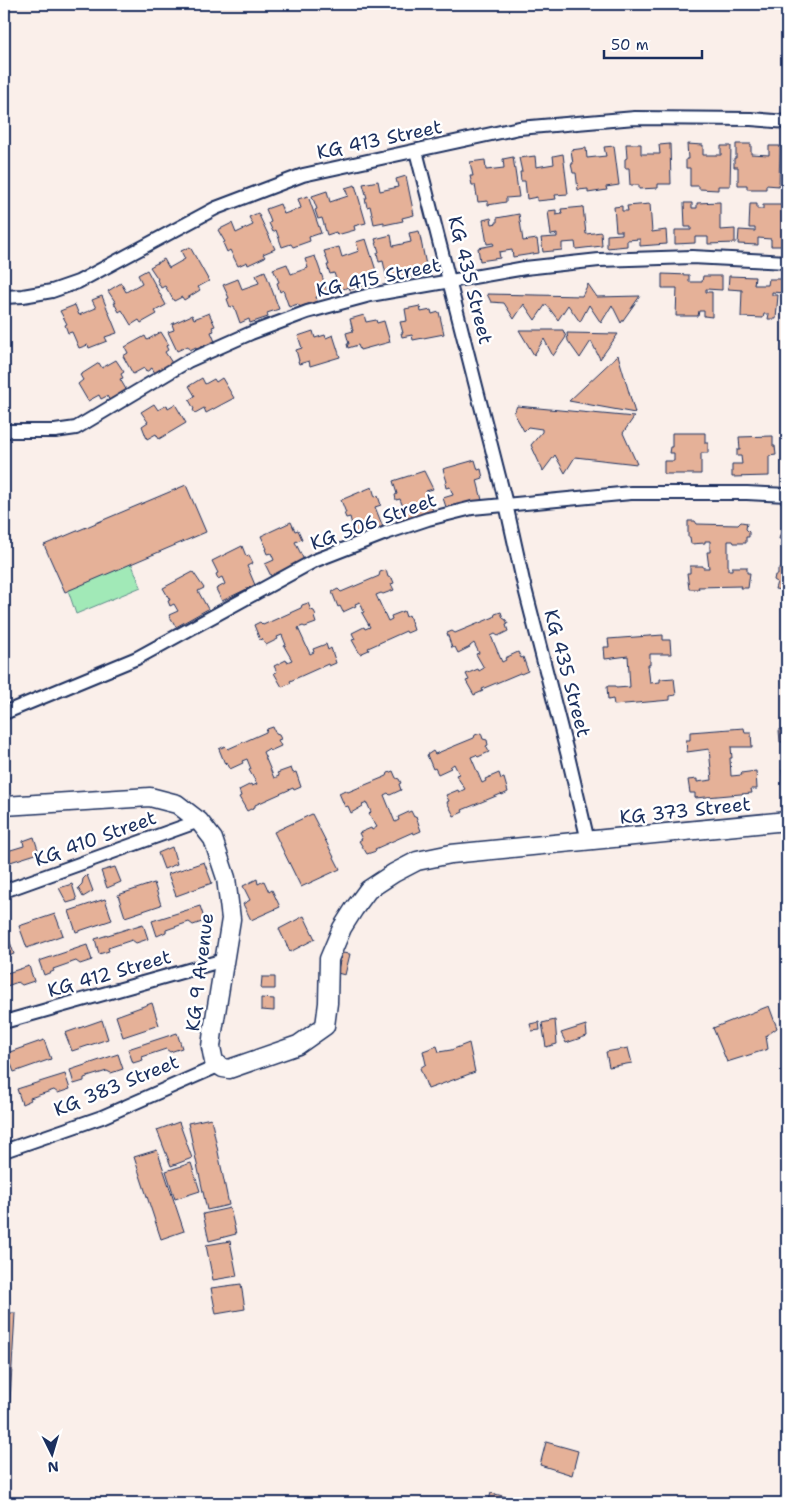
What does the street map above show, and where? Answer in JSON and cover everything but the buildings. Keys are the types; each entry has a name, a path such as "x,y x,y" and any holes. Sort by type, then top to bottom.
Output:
{"main road":[{"name":"KG 9 Avenue","path":"4,806 150,797 177,804 199,821 213,839 226,878 230,918 212,1030 211,1047 214,1062 218,1066"},
{"name":"KG 373 Street","path":"588,841 787,821"},
{"name":"KG 383 Street","path":"218,1066 229,1069 298,1046 325,1026 328,1003 329,959 342,928 368,890 394,873 417,861 451,854 588,841"}],"street":[{"name":"KG 413 Street","path":"4,296 23,296 52,291 78,282 216,208 302,175 519,128 635,118 751,119 787,122"},
{"name":"KG 435 Street","path":"416,151 506,504 522,581 568,756 588,841"},
{"name":"KG 415 Street","path":"4,431 55,431 76,428 188,362 251,333 306,312 370,295 526,268 599,260 692,257 787,262"},
{"name":"KG 506 Street","path":"4,713 137,658 314,561 428,519 472,508 631,493 747,492 787,495"},
{"name":"KG 410 Street","path":"4,891 199,821"},
{"name":"KG 412 Street","path":"4,1022 224,960"},
{"name":"KG 383 Street","path":"4,1152 102,1117 218,1066"}],"green space":[{"path":"115,523 141,587 76,614 54,548"}]}
